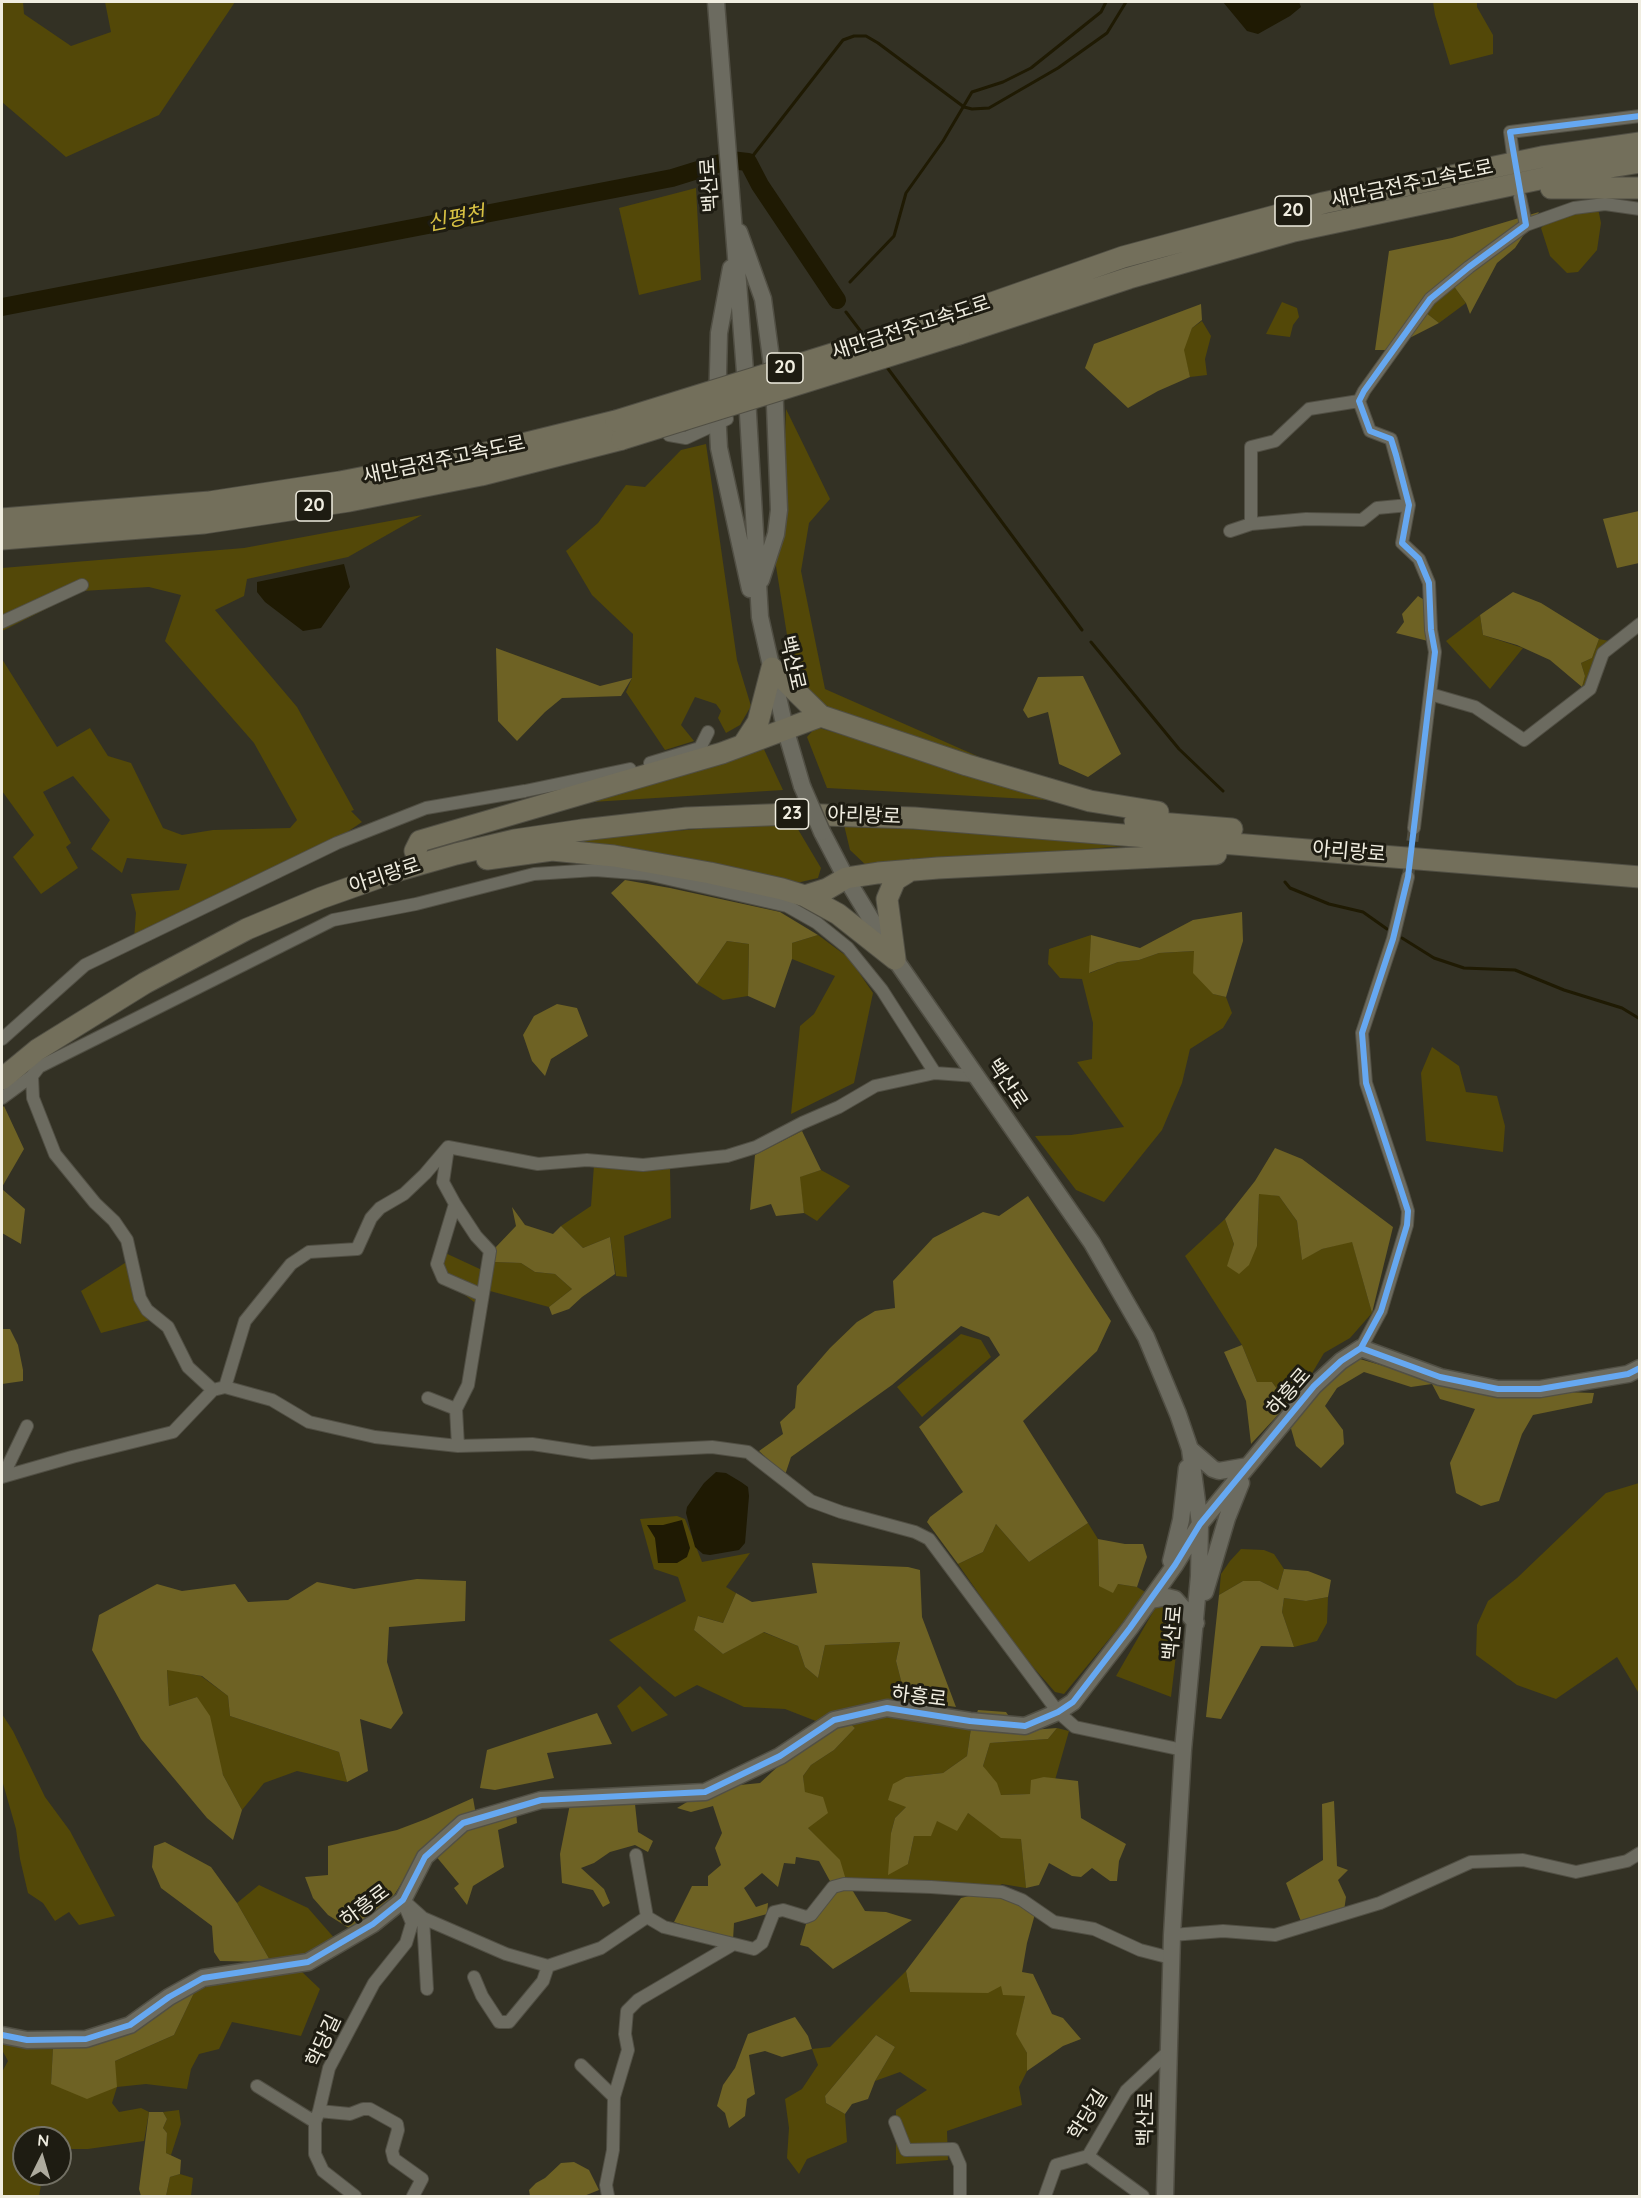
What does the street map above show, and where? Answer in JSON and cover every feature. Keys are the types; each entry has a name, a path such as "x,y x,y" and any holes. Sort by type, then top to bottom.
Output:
{"highway":[{"name":"새만금전주고속도로","path":"957,325 1123,257 1323,204 1542,157 1640,143"},
{"name":"새만금전주고속도로","path":"2,539 204,524 349,501 482,475 957,325 1294,231 1491,189 1640,162"},
{"path":"1491,189 1640,188"},
{"name":"새만금전주고속도로","path":"2,519 210,502 340,482 619,430"},
{"path":"743,745 758,722 772,668 821,716 967,765 1090,801 1173,815 1185,824"},
{"path":"415,851 420,841 689,763 821,716"},
{"name":"아리랑로","path":"2,1062 79,1006 166,955 271,904 366,867 415,851 574,818 732,802 848,802 1185,824 1640,863"},
{"name":"아리랑로","path":"2,1079 37,1050 145,982 248,929 321,898 400,870 515,840 582,830 687,818 794,814 914,818 1640,876"},
{"path":"805,896 827,889 846,878 911,870 1194,854 1293,856 1305,849"},
{"path":"456,854 465,862 552,850 614,856 710,873 782,889 805,896 838,914 895,959"},
{"path":"895,959 887,899 896,880 911,870"}],"main road":[{"name":"백산로","path":"716,2 747,397 760,617 785,728 802,786 822,832 846,878 895,959 1092,1243 1141,1327 1178,1414 1190,1449 1200,1524 1196,1623 1183,1750 1172,1935 1164,2196"},
{"path":"733,216 763,299 778,510 776,534 758,589"},
{"path":"735,250 719,333 717,374 723,421 720,448 753,604 760,617"},
{"path":"1361,1348 1440,1377 1498,1389 1540,1389 1628,1374 1640,1368"},
{"name":"하흥로","path":"2,2034 27,2040 86,2039 130,2025 169,1997 203,1978 308,1962 373,1924 403,1900 425,1857 463,1823 541,1800 705,1792 780,1756 834,1720 887,1708 970,1721 1025,1726 1058,1712 1073,1702 1150,1600 1200,1524 1314,1386 1341,1361 1361,1348"},
{"path":"1190,1449 1213,1469 1219,1471 1248,1466"},
{"path":"1168,1574 1180,1520 1190,1449"},
{"path":"1196,1623 1227,1518 1248,1466"},
{"path":"1150,1600 1167,1597 1175,1599 1196,1623"}],"street":[{"path":"1514,153 1510,132 1640,116"},
{"path":"1520,197 1526,225"},
{"path":"1414,828 1435,652 1431,630 1429,583 1419,559 1402,543 1409,505 1391,439 1370,431 1359,401 1430,299 1468,267 1526,225 1574,208 1605,204 1640,209"},
{"path":"1251,524 1251,447 1275,441 1309,409 1359,401"},
{"path":"669,435 686,438 723,421"},
{"path":"1230,531 1251,524 1306,519 1362,520 1377,508 1409,505"},
{"path":"2,622 82,585"},
{"path":"1430,694 1475,706 1524,740 1590,689 1603,653 1640,624"},
{"path":"2,1039 85,965 337,843 426,808 620,772 700,748 708,732"},
{"path":"2,1098 32,1076 39,1067 333,920 416,904 534,874 595,870 647,874 787,906 817,923 848,948 882,990 934,1073"},
{"path":"1361,1348 1381,1311 1407,1225 1408,1211 1366,1083 1362,1033 1393,939 1408,877"},
{"path":"448,1147 538,1164 587,1160 643,1165 727,1156 756,1147 838,1107 875,1086 934,1073 976,1076"},
{"path":"32,1076 33,1098 55,1154 127,1240 140,1298 147,1310 168,1327 188,1367 219,1389 272,1400 309,1422 375,1437 458,1446 532,1444 591,1453 712,1447 748,1452 811,1501 841,1512 915,1532 929,1539 1058,1712 1075,1727 1183,1750"},
{"path":"448,1147 443,1182 476,1236 490,1251 468,1385 456,1409 458,1446"},
{"path":"2,1476 173,1432 219,1389 245,1321 291,1264 309,1252 357,1249 371,1218 380,1208 404,1194 448,1147"},
{"path":"455,1204 437,1264 442,1278 482,1295"},
{"path":"428,1398 456,1409"},
{"path":"2,1476 27,1426"},
{"path":"1172,1935 1223,1931 1275,1935 1380,1903 1471,1862 1523,1860 1576,1872 1628,1861 1640,1853"},
{"path":"636,1855 647,1917 664,1927 715,1938 732,1945 754,1949 762,1943 774,1912 783,1910 806,1917 811,1915 833,1887 844,1884 1002,1892 1022,1900 1054,1922 1094,1929 1140,1950 1171,1958"},
{"path":"403,1900 423,1918 506,1954 548,1966 601,1948 647,1917"},
{"name":"학당길","path":"355,2196 323,2171 315,2154 317,2116 329,2068 374,1983 406,1943 412,1923 403,1900"},
{"path":"423,1918 426,1989"},
{"path":"608,2196 606,2185 613,2150 614,2097 628,2050 625,2034 627,2011 638,2000 732,1945"},
{"path":"474,1977 482,1996 499,2022 509,2022 543,1981 548,1966"},
{"name":"학당길","path":"1045,2196 1056,2165 1088,2156 1126,2091 1169,2051"},
{"path":"582,2065 614,2097"},
{"path":"257,2086 317,2116 350,2114 370,2109 397,2124 398,2130 392,2151 394,2159 422,2179 413,2196"},
{"path":"895,2122 906,2150 953,2149 960,2165 960,2196"},
{"path":"1088,2156 1143,2196"}],"shaded area":[{"path":"2,2 23,2 24,14 71,46 111,32 105,2 235,2 159,115 66,157 2,102"},
{"path":"1223,2 1299,2 1301,7 1258,34 1247,31"},
{"path":"1433,2 1477,2 1477,7 1493,35 1493,54 1450,65"},
{"path":"696,188 701,280 639,295 619,208"},
{"path":"1598,208 1601,223 1597,250 1578,272 1567,273 1550,256 1541,228 1545,224 1574,212"},
{"path":"1539,212 1515,248 1497,263 1470,314 1466,303 1453,285 1425,312 1439,323 1386,350 1375,350 1389,251 1452,238"},
{"path":"1453,285 1466,303 1439,323 1425,312"},
{"path":"1282,302 1297,308 1299,317 1293,325 1290,337 1266,334"},
{"path":"1201,304 1202,320 1192,328 1184,350 1190,377 1128,408 1085,368 1094,344"},
{"path":"1202,321 1211,336 1205,359 1207,375 1190,377 1183,350 1192,328"},
{"path":"786,409 830,499 809,523 801,571 825,689 993,763 828,712 803,684 792,666 775,560 784,466"},
{"path":"706,444 737,660 751,706 740,725 726,733 718,718 721,711 716,704 695,697 681,725 694,741 665,750 626,692 632,678 633,634 592,595 566,551 598,523 626,485 645,487 681,450"},
{"path":"1639,511 1639,563 1617,568 1603,519"},
{"path":"422,515 348,557 247,579 244,596 215,610 297,707 354,810 351,811 362,822 334,841 134,939 136,913 131,894 179,890 187,864 127,858 122,873 91,849 110,820 73,776 43,792 71,843 66,847 78,868 41,894 13,857 34,835 2,791 2,659 57,747 90,728 108,756 131,763 163,828 182,835 213,830 290,828 297,820 254,743 165,641 181,595 149,587 82,591 2,631 2,568 244,548"},
{"path":"344,564 350,587 321,628 303,631 265,602 257,592 257,582"},
{"path":"1513,592 1541,603 1599,639 1592,658 1581,663 1585,676 1582,687 1550,660 1517,645 1483,635 1480,615"},
{"path":"1418,596 1426,601 1428,641 1396,633 1404,622 1402,614"},
{"path":"1480,615 1483,635 1523,648 1490,689 1446,641"},
{"path":"1599,639 1609,641 1588,686 1582,687 1585,676 1581,663 1592,658"},
{"path":"496,648 600,686 632,678 621,696 562,698 517,741 498,721"},
{"path":"1083,676 1121,754 1088,777 1059,764 1048,712 1028,718 1023,710 1038,677"},
{"path":"816,727 1066,801 827,788 807,737"},
{"path":"761,743 783,790 576,803"},
{"path":"793,821 821,868 818,878 792,884 556,841"},
{"path":"844,825 1148,844 868,867 850,850"},
{"path":"625,880 780,912 818,935 792,943 792,959 775,1008 748,996 749,944 727,941 697,984 611,893"},
{"path":"1242,912 1243,941 1226,997 1213,994 1193,973 1194,951 1159,953 1139,960 1118,962 1089,973 1091,935 1140,948 1193,920"},
{"path":"818,935 849,958 873,993 854,1083 791,1114 800,1026 814,1014 835,976 792,959 792,943"},
{"path":"1091,935 1090,973 1118,962 1139,960 1159,953 1195,951 1213,994 1226,997 1232,1013 1223,1028 1190,1049 1182,1083 1162,1130 1104,1202 1076,1190 1035,1136 1071,1135 1124,1127 1077,1062 1092,1059 1093,1023 1082,979 1060,978 1048,964 1049,949"},
{"path":"727,941 749,944 748,996 723,1000 697,984"},
{"path":"557,1004 577,1008 588,1036 551,1059 545,1076 532,1061 523,1035 534,1016"},
{"path":"1432,1047 1459,1066 1466,1092 1497,1096 1505,1126 1503,1152 1426,1141 1421,1073"},
{"path":"4,1106 24,1149 2,1187 2,1108"},
{"path":"802,1131 821,1170 800,1177 804,1213 776,1216 771,1204 750,1210 755,1155"},
{"path":"1275,1148 1302,1159 1393,1227 1372,1313 1352,1242 1322,1249 1302,1260 1297,1221 1279,1196 1259,1194 1257,1246 1249,1265 1239,1274 1227,1266 1234,1244 1225,1219 1255,1181"},
{"path":"594,1165 670,1168 671,1218 624,1236 627,1277 616,1276 610,1237 583,1248 561,1226 591,1206"},
{"path":"821,1170 850,1186 817,1221 804,1213 799,1177"},
{"path":"2,1189 25,1209 21,1244 2,1233"},
{"path":"1259,1193 1279,1196 1297,1221 1302,1259 1322,1249 1352,1241 1372,1313 1350,1338 1324,1353 1308,1380 1288,1404 1272,1382 1257,1382 1242,1345 1185,1256 1225,1219 1234,1244 1228,1266 1257,1246"},
{"path":"1028,1196 1111,1321 1097,1351 1023,1421 1088,1523 1029,1562 996,1524 983,1552 958,1564 927,1522 930,1517 963,1492 919,1427 1000,1355 989,1337 961,1326 892,1385 791,1457 785,1475 759,1451 783,1434 780,1422 795,1408 797,1386 830,1348 857,1322 875,1311 895,1308 893,1281 933,1238 983,1212 999,1216"},
{"path":"512,1207 525,1225 553,1234 561,1226 583,1248 610,1237 615,1274 569,1309 552,1315 549,1307 572,1289 555,1274 535,1272 521,1263 495,1262 495,1248 516,1226"},
{"path":"441,1251 482,1270 495,1262 521,1263 535,1272 555,1274 572,1289 549,1307 490,1291 474,1302 433,1270"},
{"path":"128,1261 133,1296 150,1320 101,1333 81,1291"},
{"path":"2,1329 10,1329 18,1345 23,1381 2,1384"},
{"path":"961,1334 981,1340 991,1357 922,1417 897,1387"},
{"path":"1242,1345 1257,1382 1272,1382 1288,1404 1251,1444 1246,1401 1224,1352"},
{"path":"1353,1357 1477,1393 1534,1396 1563,1392 1594,1393 1592,1403 1533,1415 1522,1434 1499,1501 1481,1506 1456,1493 1450,1463 1475,1409 1440,1399 1432,1384 1411,1387 1364,1372 1337,1388 1325,1406 1343,1430 1344,1444 1321,1468 1296,1446 1290,1425 1320,1388"},
{"path":"716,1472 726,1473 748,1487 749,1496 745,1543 739,1550 710,1555 703,1554 695,1547 686,1513 687,1507 704,1483"},
{"path":"1639,1483 1638,1692 1617,1657 1556,1699 1517,1685 1476,1655 1477,1625 1488,1601 1517,1578 1606,1493"},
{"path":"677,1516 685,1519 702,1562 750,1553 726,1587 736,1593 723,1623 699,1616 694,1630 723,1654 763,1632 798,1646 805,1667 818,1678 825,1645 900,1642 896,1661 906,1700 837,1714 821,1723 785,1709 744,1707 697,1685 675,1697 609,1640 686,1601 678,1577 654,1569 640,1519"},
{"path":"682,1520 690,1548 687,1557 677,1563 658,1563 655,1538 647,1525 663,1525"},
{"path":"1088,1523 1098,1539 1099,1586 1118,1584 1137,1587 1147,1593 1064,1694 1055,1692 1019,1651 958,1564 983,1552 996,1524 1029,1562"},
{"path":"1098,1539 1125,1544 1143,1544 1147,1557 1137,1587 1118,1584 1113,1593 1099,1586"},
{"path":"1241,1549 1264,1550 1274,1554 1284,1569 1278,1590 1260,1581 1243,1581 1219,1595 1221,1574"},
{"path":"812,1563 908,1567 920,1570 922,1617 956,1707 906,1700 896,1661 900,1642 825,1645 818,1678 805,1667 798,1646 764,1632 723,1654 694,1630 698,1616 723,1623 736,1593 752,1602 817,1593"},
{"path":"1284,1569 1308,1571 1331,1580 1328,1597 1306,1601 1284,1598 1282,1612 1294,1647 1261,1646 1221,1719 1206,1717 1219,1595 1243,1581 1260,1581 1278,1590"},
{"path":"417,1579 466,1581 465,1621 389,1627 387,1662 403,1713 391,1729 360,1719 368,1771 347,1782 339,1752 230,1716 228,1696 202,1676 167,1670 169,1706 197,1697 210,1716 223,1775 242,1810 233,1840 207,1818 141,1739 92,1650 99,1615 157,1584 182,1591 235,1584 248,1602 288,1600 317,1582 354,1589"},
{"path":"1328,1597 1327,1623 1317,1641 1294,1647 1282,1612 1284,1598 1306,1601"},
{"path":"1168,1603 1181,1613 1171,1697 1116,1676 1157,1605"},
{"path":"167,1669 201,1676 228,1696 230,1716 339,1752 347,1782 297,1771 264,1783 242,1810 223,1775 197,1697 169,1706"},
{"path":"640,1686 668,1715 632,1732 617,1706"},
{"path":"978,1710 1006,1712 1019,1731 1057,1728 1048,1739 990,1743 983,1766 997,1783 1001,1795 1030,1794 1031,1780 1044,1777 1078,1781 1081,1818 1126,1844 1119,1861 1117,1881 1110,1881 1092,1868 1081,1877 1072,1876 1049,1863 1039,1885 1026,1888 1021,1839 1001,1838 968,1813 957,1831 937,1821 931,1836 914,1836 908,1864 888,1875 891,1833 895,1818 906,1807 888,1800 893,1784 906,1777 943,1773 967,1756 971,1728"},
{"path":"597,1713 612,1744 547,1753 554,1778 495,1790 480,1788 487,1750"},
{"path":"2,1714 13,1731 45,1797 70,1831 115,1916 79,1925 69,1912 55,1921 43,1903 28,1893 16,1829 2,1780"},
{"path":"890,1717 971,1728 967,1756 943,1773 906,1777 906,1807 895,1818 891,1833 908,1864 914,1836 936,1821 968,1813 1001,1837 1021,1838 1026,1888 1002,1884 997,1887 846,1880 820,1841 808,1828 803,1776 811,1765 834,1750 855,1728 847,1721"},
{"path":"847,1721 855,1728 834,1750 811,1765 803,1776 805,1792 823,1797 828,1813 808,1828 840,1860 846,1880 831,1883 819,1861 796,1857 795,1864 784,1863 778,1887 762,1873 744,1888 756,1907 768,1903 767,1914 734,1923 733,1940 674,1922 692,1886 708,1886 708,1876 721,1865 715,1848 722,1833 713,1806 691,1812 677,1808 730,1786 760,1783 786,1759"},
{"path":"1057,1728 1069,1731 1055,1780 1044,1777 1030,1794 1001,1795 983,1766 990,1743 1048,1739"},
{"path":"473,1798 476,1815 419,1855 388,1905 352,1930 328,1915 313,1898 305,1877 328,1875 328,1846 397,1830"},
{"path":"1334,1801 1337,1866 1348,1870 1338,1880 1346,1897 1344,1911 1302,1924 1286,1883 1323,1860 1322,1804"},
{"path":"570,1804 635,1804 638,1832 653,1841 648,1852 635,1845 610,1852 594,1863 581,1868 604,1889 610,1903 603,1907 593,1890 562,1883 560,1854"},
{"path":"516,1812 517,1823 498,1830 504,1867 473,1886 467,1905 454,1888 459,1884 435,1855 467,1825"},
{"path":"165,1842 211,1867 237,1903 271,1962 220,1961 214,1952 212,1926 161,1888 152,1867 154,1846"},
{"path":"259,1885 308,1908 336,1940 286,1962 271,1962 237,1903"},
{"path":"851,1888 865,1911 886,1912 912,1920 833,1969 808,1947 800,1945 806,1924 838,1891"},
{"path":"977,1894 1003,1896 1035,1914 1022,1972 1033,1974 1052,2014 1063,2018 1081,2039 1063,2046 1027,2071 1027,2053 1016,2034 1025,1996 1003,1995 1001,1986 988,1993 910,1992 906,1971 961,1898"},
{"path":"300,1970 320,1989 301,2036 232,2022 219,2049 199,2054 191,2069 187,2089 146,2084 117,2087 112,2103 119,2112 141,2108 149,2112 144,2141 72,2149 72,2126 12,2126 12,2186 41,2186 39,2196 2,2196 2,2072 8,2061 2,2050 2,2040 53,2048 51,2084 115,2061 174,2035 194,1993 210,1985"},
{"path":"906,1971 910,1992 1001,1985 1025,1996 1017,2034 1027,2053 1027,2071 1019,2087 1022,2105 947,2131 948,2160 896,2164 896,2110 927,2090 900,2072 875,2081 895,2047 876,2035 825,2096 826,2103 845,2114 847,2142 807,2159 799,2174 787,2158 789,2128 785,2099 802,2089 818,2065 812,2049 830,2047"},
{"path":"194,1993 174,2035 115,2061 117,2087 87,2099 51,2084 53,2048 119,2035 176,1999"},
{"path":"795,2017 808,2036 812,2049 782,2057 765,2051 749,2055 755,2094 747,2099 745,2116 729,2128 725,2113 717,2106 723,2085 735,2068 748,2034"},
{"path":"876,2035 895,2047 875,2081 868,2099 852,2104 845,2114 826,2103 825,2096"},
{"path":"179,2110 181,2124 171,2155 166,2153 167,2133 163,2128 167,2119 163,2112"},
{"path":"149,2112 163,2112 167,2119 163,2128 167,2133 166,2153 181,2160 180,2174 170,2177 166,2196 141,2196 139,2189"},
{"path":"574,2162 589,2170 599,2190 584,2196 530,2196 529,2190 561,2163"},
{"path":"180,2174 193,2178 191,2196 166,2196 170,2177"}],"waterway":[{"path":"850,282 894,236 906,193 943,141 972,92 1003,82 1031,68 1101,12 1106,2"},
{"path":"748,162 843,40 854,36 866,36 964,107 989,108 1058,68 1107,33 1126,2"},
{"name":"신평천","path":"2,307 672,178 730,160 748,162 760,185 837,300"},
{"name":"신평천","path":"835,297 839,293"},
{"path":"846,312 865,337"},
{"path":"886,366 1082,630"},
{"path":"1091,642 1179,749 1223,791"},
{"path":"1285,882 1290,888 1329,904 1363,912 1387,929"},
{"path":"1402,938 1434,958 1464,968 1515,970 1564,990 1622,1008 1640,1019"}],"tunnel":[{"path":"1408,877 1414,828"}],"cycle path":[{"path":"1361,1348 1381,1311 1407,1225 1408,1211 1366,1083 1362,1033 1393,939 1408,877 1435,652 1431,630 1429,583 1419,559 1402,543 1409,505 1396,455 1391,439 1370,431 1359,401 1430,299 1526,225 1510,132 1640,116"},
{"path":"2,2035 27,2040 86,2039 130,2025 169,1997 203,1978 308,1962 373,1924 403,1900 425,1857 463,1823 541,1800 705,1792 780,1756 834,1720 887,1708 970,1721 1025,1726 1058,1712 1073,1702 1175,1565 1200,1524 1314,1386 1341,1361 1361,1348 1440,1377 1498,1389 1540,1389 1628,1374 1640,1368"}]}
